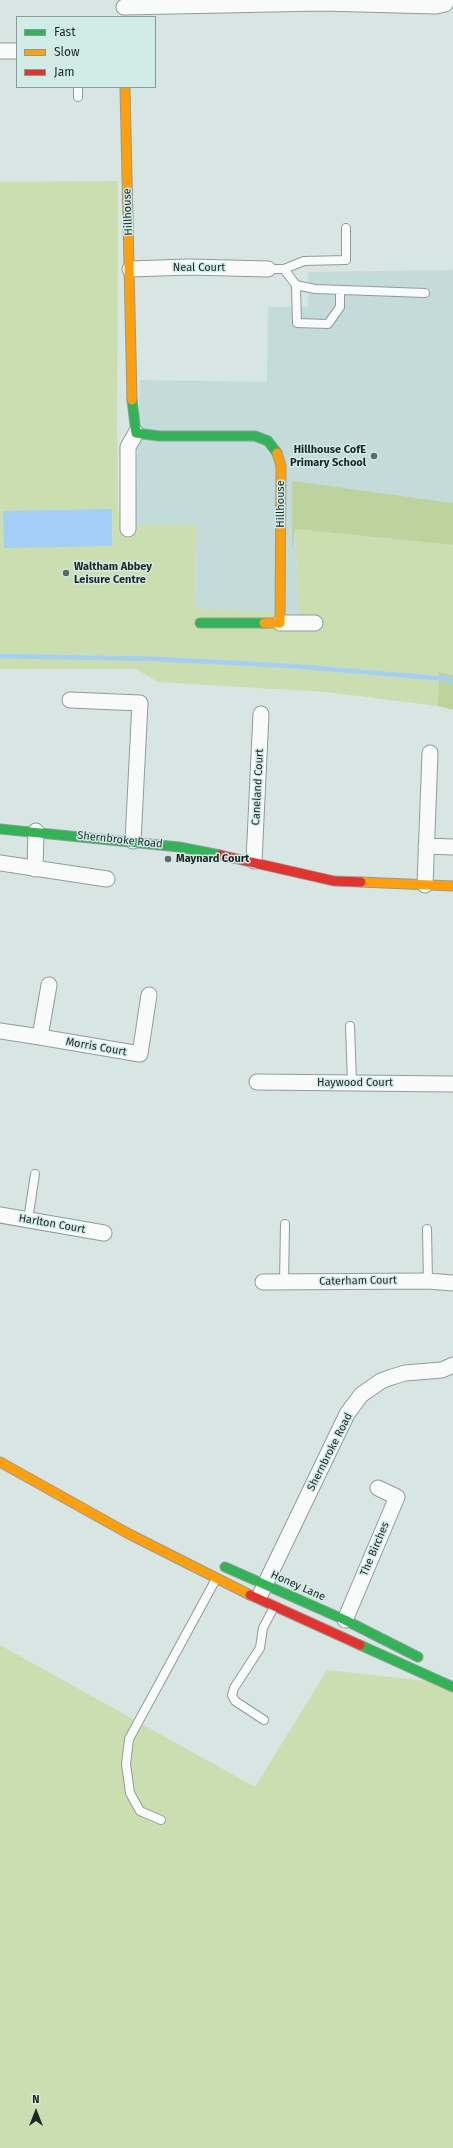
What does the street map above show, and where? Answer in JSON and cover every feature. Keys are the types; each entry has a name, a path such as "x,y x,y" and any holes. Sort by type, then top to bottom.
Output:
{"street":[{"path":"124,8 322,3 436,6 445,4 448,0"},
{"path":"0,51 16,51"},
{"name":"Hillhouse","path":"125,88 130,269 131,382 133,420 136,433 159,436 255,436 268,441 277,452 281,466 280,623"},
{"name":"Neal Court","path":"130,269 189,267 268,269"},
{"path":"128,529 128,447 136,433"},
{"path":"200,623 315,623"},
{"path":"70,700 140,703 134,841"},
{"name":"Caneland Court","path":"254,860 261,714"},
{"path":"425,884 430,753"},
{"name":"Shernbroke Road","path":"0,829 134,841 254,860 334,881 453,886"},
{"path":"35,869 36,832"},
{"path":"426,846 453,847"},
{"path":"0,863 107,879"},
{"path":"40,1037 49,985"},
{"name":"Morris Court","path":"0,1031 140,1054 150,995"},
{"name":"Haywood Court","path":"257,1082 453,1084"},
{"name":"Harlton Court","path":"0,1215 104,1233"},
{"name":"Caterham Court","path":"263,1282 428,1281 453,1283"},
{"name":"Shernbroke Road","path":"258,1599 347,1414 361,1395 381,1381 392,1377 405,1373 442,1370 453,1365"},
{"path":"0,1462 129,1534 274,1607 449,1685"},
{"name":"The Birches","path":"345,1620 397,1498 378,1488"},
{"path":"129,1534 144,1530"},
{"name":"Honey Lane","path":"214,1562 345,1620 427,1661"},
{"path":"440,1668 449,1685"}],"lane":[{"path":"78,88 78,97"},
{"path":"268,269 284,269 304,261 346,260 346,228"},
{"path":"284,269 296,285 297,323 328,324 340,307 340,290"},
{"path":"296,285 315,289 425,293"},
{"path":"350,1026 352,1083"},
{"path":"28,1220 35,1174"},
{"path":"284,1282 285,1224"},
{"path":"428,1229 428,1281"},
{"path":"161,1820 140,1811 130,1793 126,1764 129,1739 217,1578"},
{"path":"264,1720 235,1701 232,1695 260,1648 262,1628 274,1607"}],"shaded area":[{"path":"453,270 453,539 295,529 299,615 195,608 196,525 135,525 140,380 267,382 268,307 308,307 308,272"}],"green space":[{"path":"118,181 117,427 118,509 121,523 135,525 196,525 195,608 299,615 295,529 453,545 453,675 439,672 438,706 327,692 158,682 136,669 0,669 0,182"},
{"path":"292,481 453,503 453,545 295,529 292,552"},
{"path":"439,672 453,675 453,710 438,706"},
{"path":"0,1645 255,1787 327,1670 444,1683 453,1687 453,2148 0,2148"}],"water":[{"path":"112,509 112,546 4,548 3,511"}],"waterway":[{"path":"0,656 155,659 292,666 448,679 453,682"}],"traffic: fast":[{"path":"132,400 136,433 159,436 255,436 268,441 277,453"},
{"path":"200,623 264,623"},
{"path":"0,829 179,847 220,855"},
{"path":"225,1567 345,1620 418,1657"},
{"path":"360,1645 453,1687"}],"traffic: slow":[{"path":"125,88 132,400"},
{"path":"264,623 280,623 281,466 277,453"},
{"path":"361,882 453,886"},
{"path":"0,1462 129,1534 250,1595"}],"traffic: jam":[{"path":"220,855 334,881 361,882"},
{"path":"250,1595 360,1645"}],"place":[{"name":"Hillhouse CofE Primary School","path":"374,456"},
{"name":"Waltham Abbey Leisure Centre","path":"66,573"},
{"name":"Maynard Court","path":"168,859"}]}
